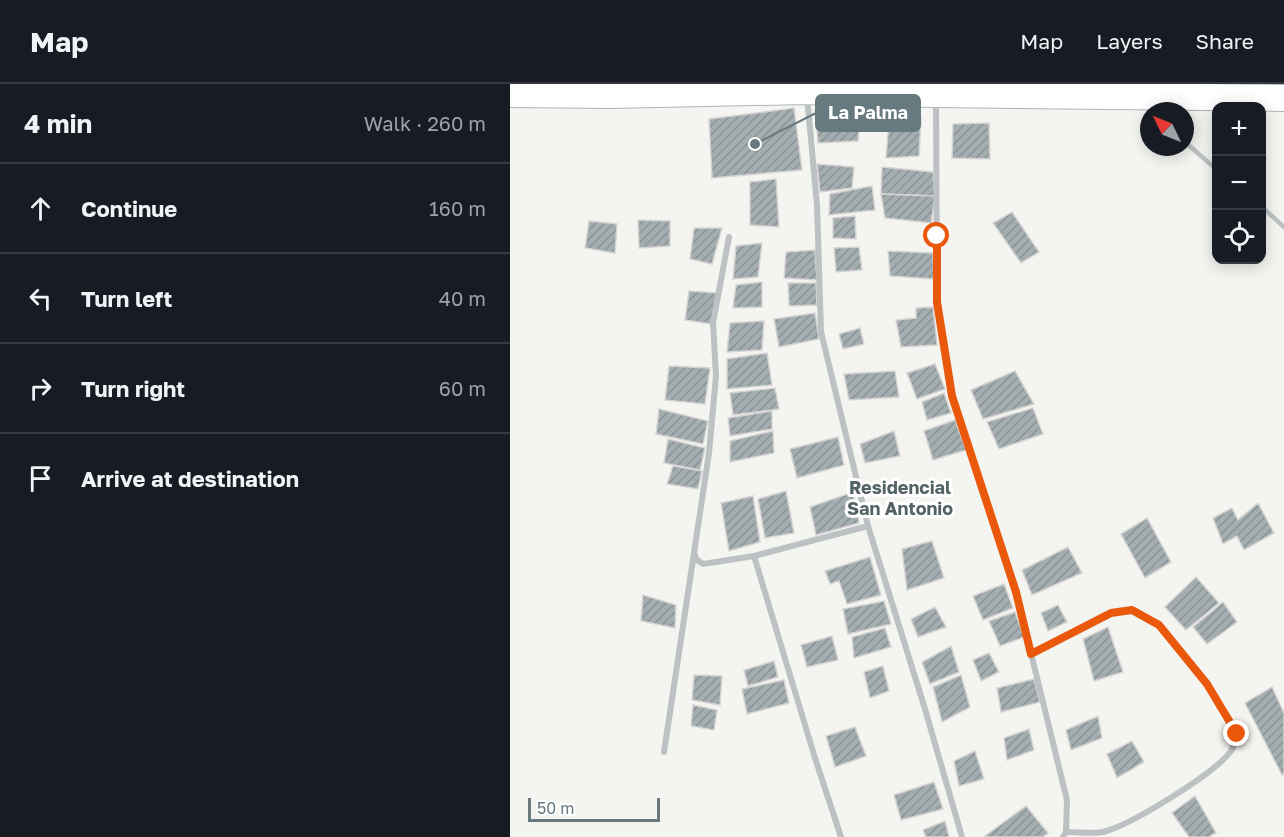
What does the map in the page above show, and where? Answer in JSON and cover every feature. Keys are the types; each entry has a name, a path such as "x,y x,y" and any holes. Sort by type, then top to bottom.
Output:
{"main road":[{"path":"510,94 609,95 806,91 1135,100 1284,98"}],"street":[{"path":"806,91 817,206 821,332 868,526 962,837"},
{"path":"936,94 937,302 952,396 1016,592 1031,654 1067,800 1064,834 1101,832 1124,824 1211,770 1231,751 1235,744 1237,734 1207,684 1159,625 1132,610 1111,613 1031,654"},
{"path":"664,752 709,453 716,376 713,323 729,237"},
{"path":"694,553 697,560 704,564 754,556 868,526"},
{"path":"754,556 841,837"}],"lane":[{"path":"1194,150 1212,166"},
{"path":"1265,210 1284,227"}],"building":[{"path":"794,108 802,170 712,178 709,119"},
{"path":"815,109 861,110 858,141 818,143"},
{"path":"921,118 919,156 886,158 889,120"},
{"path":"989,123 990,159 952,158 953,124"},
{"path":"817,164 854,167 852,188 820,192"},
{"path":"882,167 933,172 935,196 881,194"},
{"path":"776,179 779,227 750,225 750,182"},
{"path":"872,186 875,210 829,215 830,194"},
{"path":"881,194 935,196 931,223 885,218"},
{"path":"1012,212 1039,252 1021,263 993,223"},
{"path":"855,216 856,239 833,238 833,218"},
{"path":"638,220 670,221 670,246 639,248"},
{"path":"589,221 617,224 615,253 585,248"},
{"path":"694,228 722,228 712,264 690,259"},
{"path":"762,243 758,277 733,279 736,246"},
{"path":"859,247 862,270 836,272 834,248"},
{"path":"815,250 817,280 784,278 786,252"},
{"path":"888,251 933,253 934,279 890,276"},
{"path":"762,282 762,307 733,308 736,285"},
{"path":"788,283 816,283 817,305 789,306"},
{"path":"689,291 717,293 711,324 685,320"},
{"path":"933,307 937,345 901,347 896,320 916,318 916,308"},
{"path":"815,313 819,339 779,347 774,319"},
{"path":"764,321 762,350 727,352 730,323"},
{"path":"860,328 864,344 843,349 839,334"},
{"path":"767,353 772,385 727,389 727,359"},
{"path":"935,364 945,389 917,399 907,373"},
{"path":"669,366 710,368 705,404 665,400"},
{"path":"895,371 899,397 849,400 844,374"},
{"path":"1015,371 1034,404 983,419 971,390"},
{"path":"775,388 779,409 733,415 730,393"},
{"path":"944,393 951,413 927,420 922,402"},
{"path":"1033,408 1043,434 999,449 987,422"},
{"path":"659,409 708,421 703,444 656,434"},
{"path":"772,411 772,429 730,436 728,418"},
{"path":"955,420 966,450 933,460 924,431"},
{"path":"773,431 774,453 730,462 730,441"},
{"path":"894,431 900,456 865,463 860,444"},
{"path":"838,437 844,465 797,478 790,449"},
{"path":"668,439 705,448 700,470 664,463"},
{"path":"673,466 702,471 698,489 667,484"},
{"path":"786,491 794,533 765,538 758,499"},
{"path":"853,492 859,523 816,535 810,507"},
{"path":"753,496 760,542 729,551 721,503"},
{"path":"1258,503 1274,533 1244,550 1237,536 1223,544 1213,518 1232,508 1238,520"},
{"path":"1147,518 1171,562 1145,578 1121,534"},
{"path":"932,541 944,578 907,590 902,549"},
{"path":"1068,547 1082,573 1032,595 1022,570"},
{"path":"870,557 881,595 847,604 839,581 830,584 825,571"},
{"path":"1196,577 1219,603 1186,630 1165,607"},
{"path":"1004,584 1013,608 983,620 973,596"},
{"path":"643,595 676,605 675,628 641,621"},
{"path":"884,601 891,624 848,634 843,609"},
{"path":"1223,602 1237,622 1207,644 1193,627"},
{"path":"1058,605 1067,622 1048,631 1041,613"},
{"path":"935,607 946,627 918,637 911,619"},
{"path":"1015,612 1024,637 1000,646 989,621"},
{"path":"1108,627 1123,672 1094,681 1083,639"},
{"path":"885,628 891,647 854,658 852,637"},
{"path":"832,636 838,660 807,667 801,645"},
{"path":"951,646 959,672 930,684 922,662"},
{"path":"989,653 999,672 981,681 973,660"},
{"path":"774,661 778,677 748,686 744,670"},
{"path":"883,666 889,691 870,698 864,672"},
{"path":"694,675 722,676 720,705 692,700"},
{"path":"961,675 970,707 942,722 933,687"},
{"path":"1034,679 1040,702 1001,712 997,688"},
{"path":"784,680 789,703 747,714 742,689"},
{"path":"1272,687 1284,713 1284,774 1282,775 1245,703"},
{"path":"693,705 717,710 714,730 691,726"},
{"path":"1098,716 1102,738 1071,750 1066,730"},
{"path":"855,727 866,756 835,767 826,736"},
{"path":"1029,729 1034,750 1007,760 1004,738"},
{"path":"1132,741 1144,762 1117,778 1107,754"},
{"path":"975,751 984,779 959,786 954,761"},
{"path":"934,782 943,809 901,820 894,795"},
{"path":"1195,796 1216,833 1209,837 1189,837 1172,813"},
{"path":"1026,806 1048,833 1043,837 985,836"},
{"path":"945,821 949,837 926,837 923,830"}],"place":[{"name":"La Palma","path":"755,144"}],"district":[{"name":"Residencial San Antonio","path":"900,498"}],"route":[{"path":"937,236 937,302 952,396 1016,592 1031,654 1111,613 1132,610 1159,625 1207,684 1237,734"}]}
